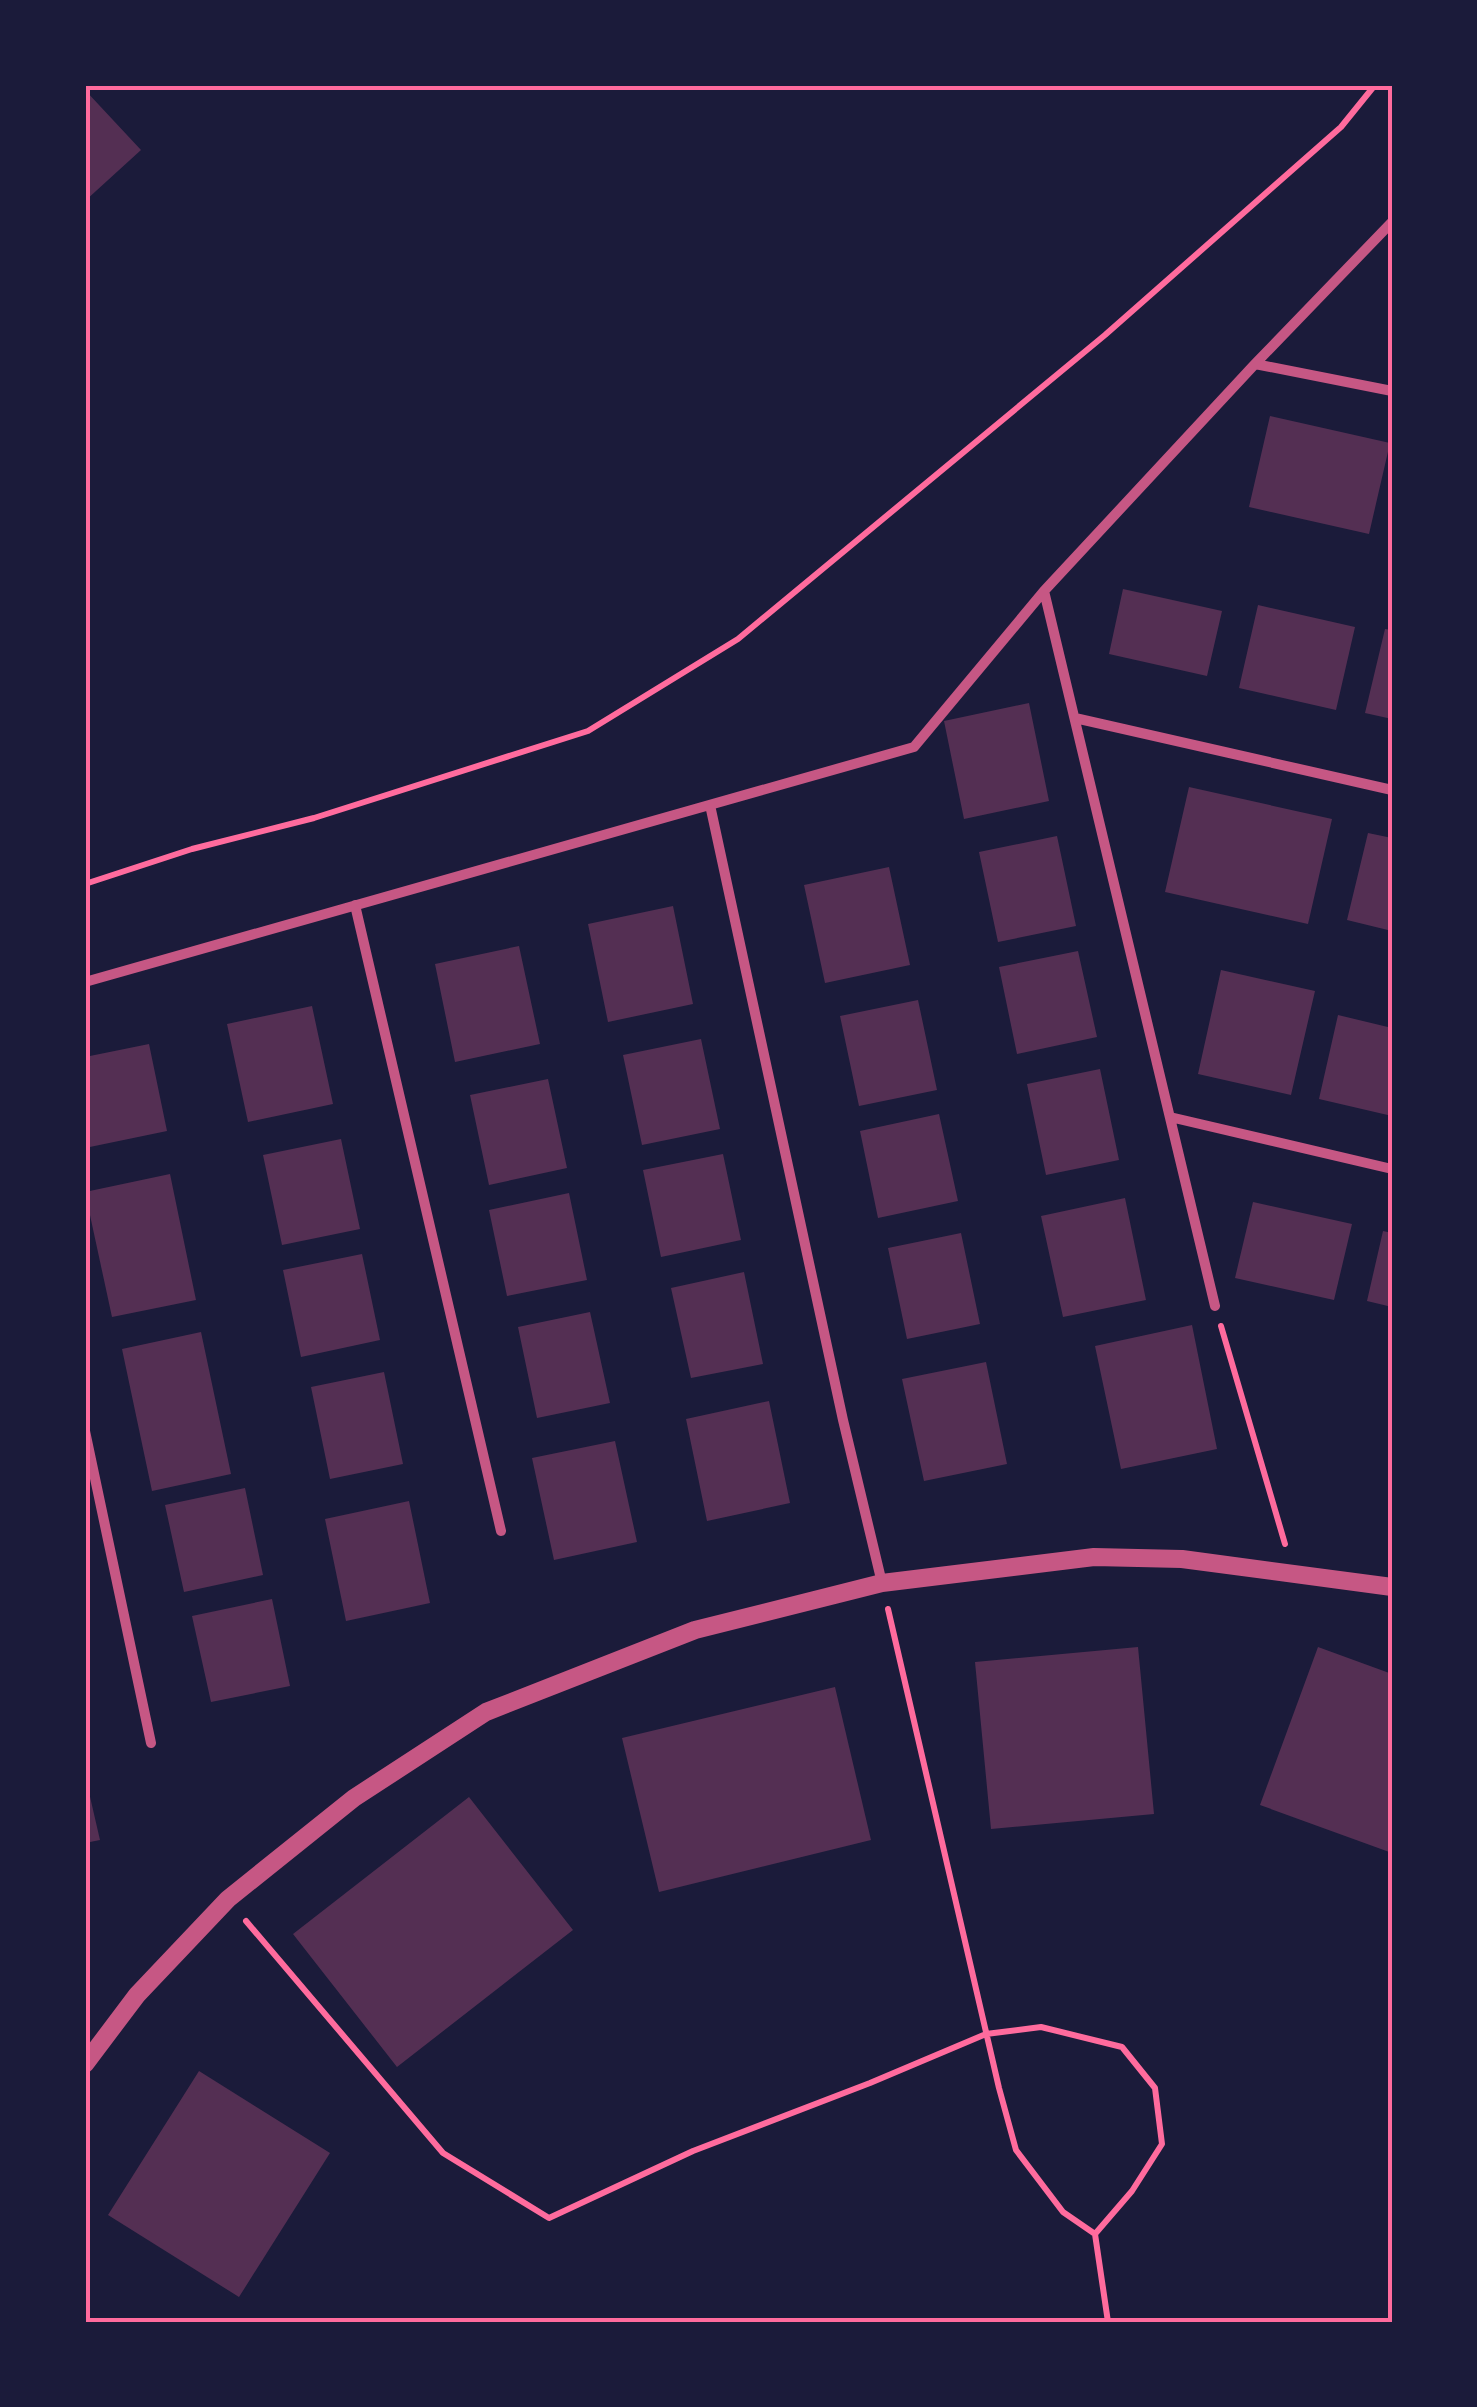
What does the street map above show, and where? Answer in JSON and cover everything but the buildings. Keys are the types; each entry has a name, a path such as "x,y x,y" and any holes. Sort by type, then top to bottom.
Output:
{"street":[{"path":"85,982 914,747 1044,591 1392,222"},
{"path":"1255,364 1392,391"},
{"path":"1044,591 1215,1306"},
{"path":"1075,718 1392,790"},
{"path":"710,805 882,1583"},
{"path":"355,905 500,1531"},
{"path":"1170,1117 1392,1169"},
{"path":"85,1431 151,1743"},
{"path":"85,2064 137,1994 228,1899 354,1798 486,1712 695,1630 882,1583 1094,1557 1182,1559 1392,1587"}],"path":[{"path":"85,884 192,849 314,818 588,732 721,650 1105,335 1340,126 1375,85"},
{"path":"1215,1306 1294,1575"},
{"path":"882,1583 1016,2150 1062,2212 1095,2234 1108,2322"},
{"path":"228,1899 443,2153 549,2218 693,2151 986,2034 1041,2027 1122,2046 1155,2088 1162,2144 1132,2191 1095,2234"}]}
